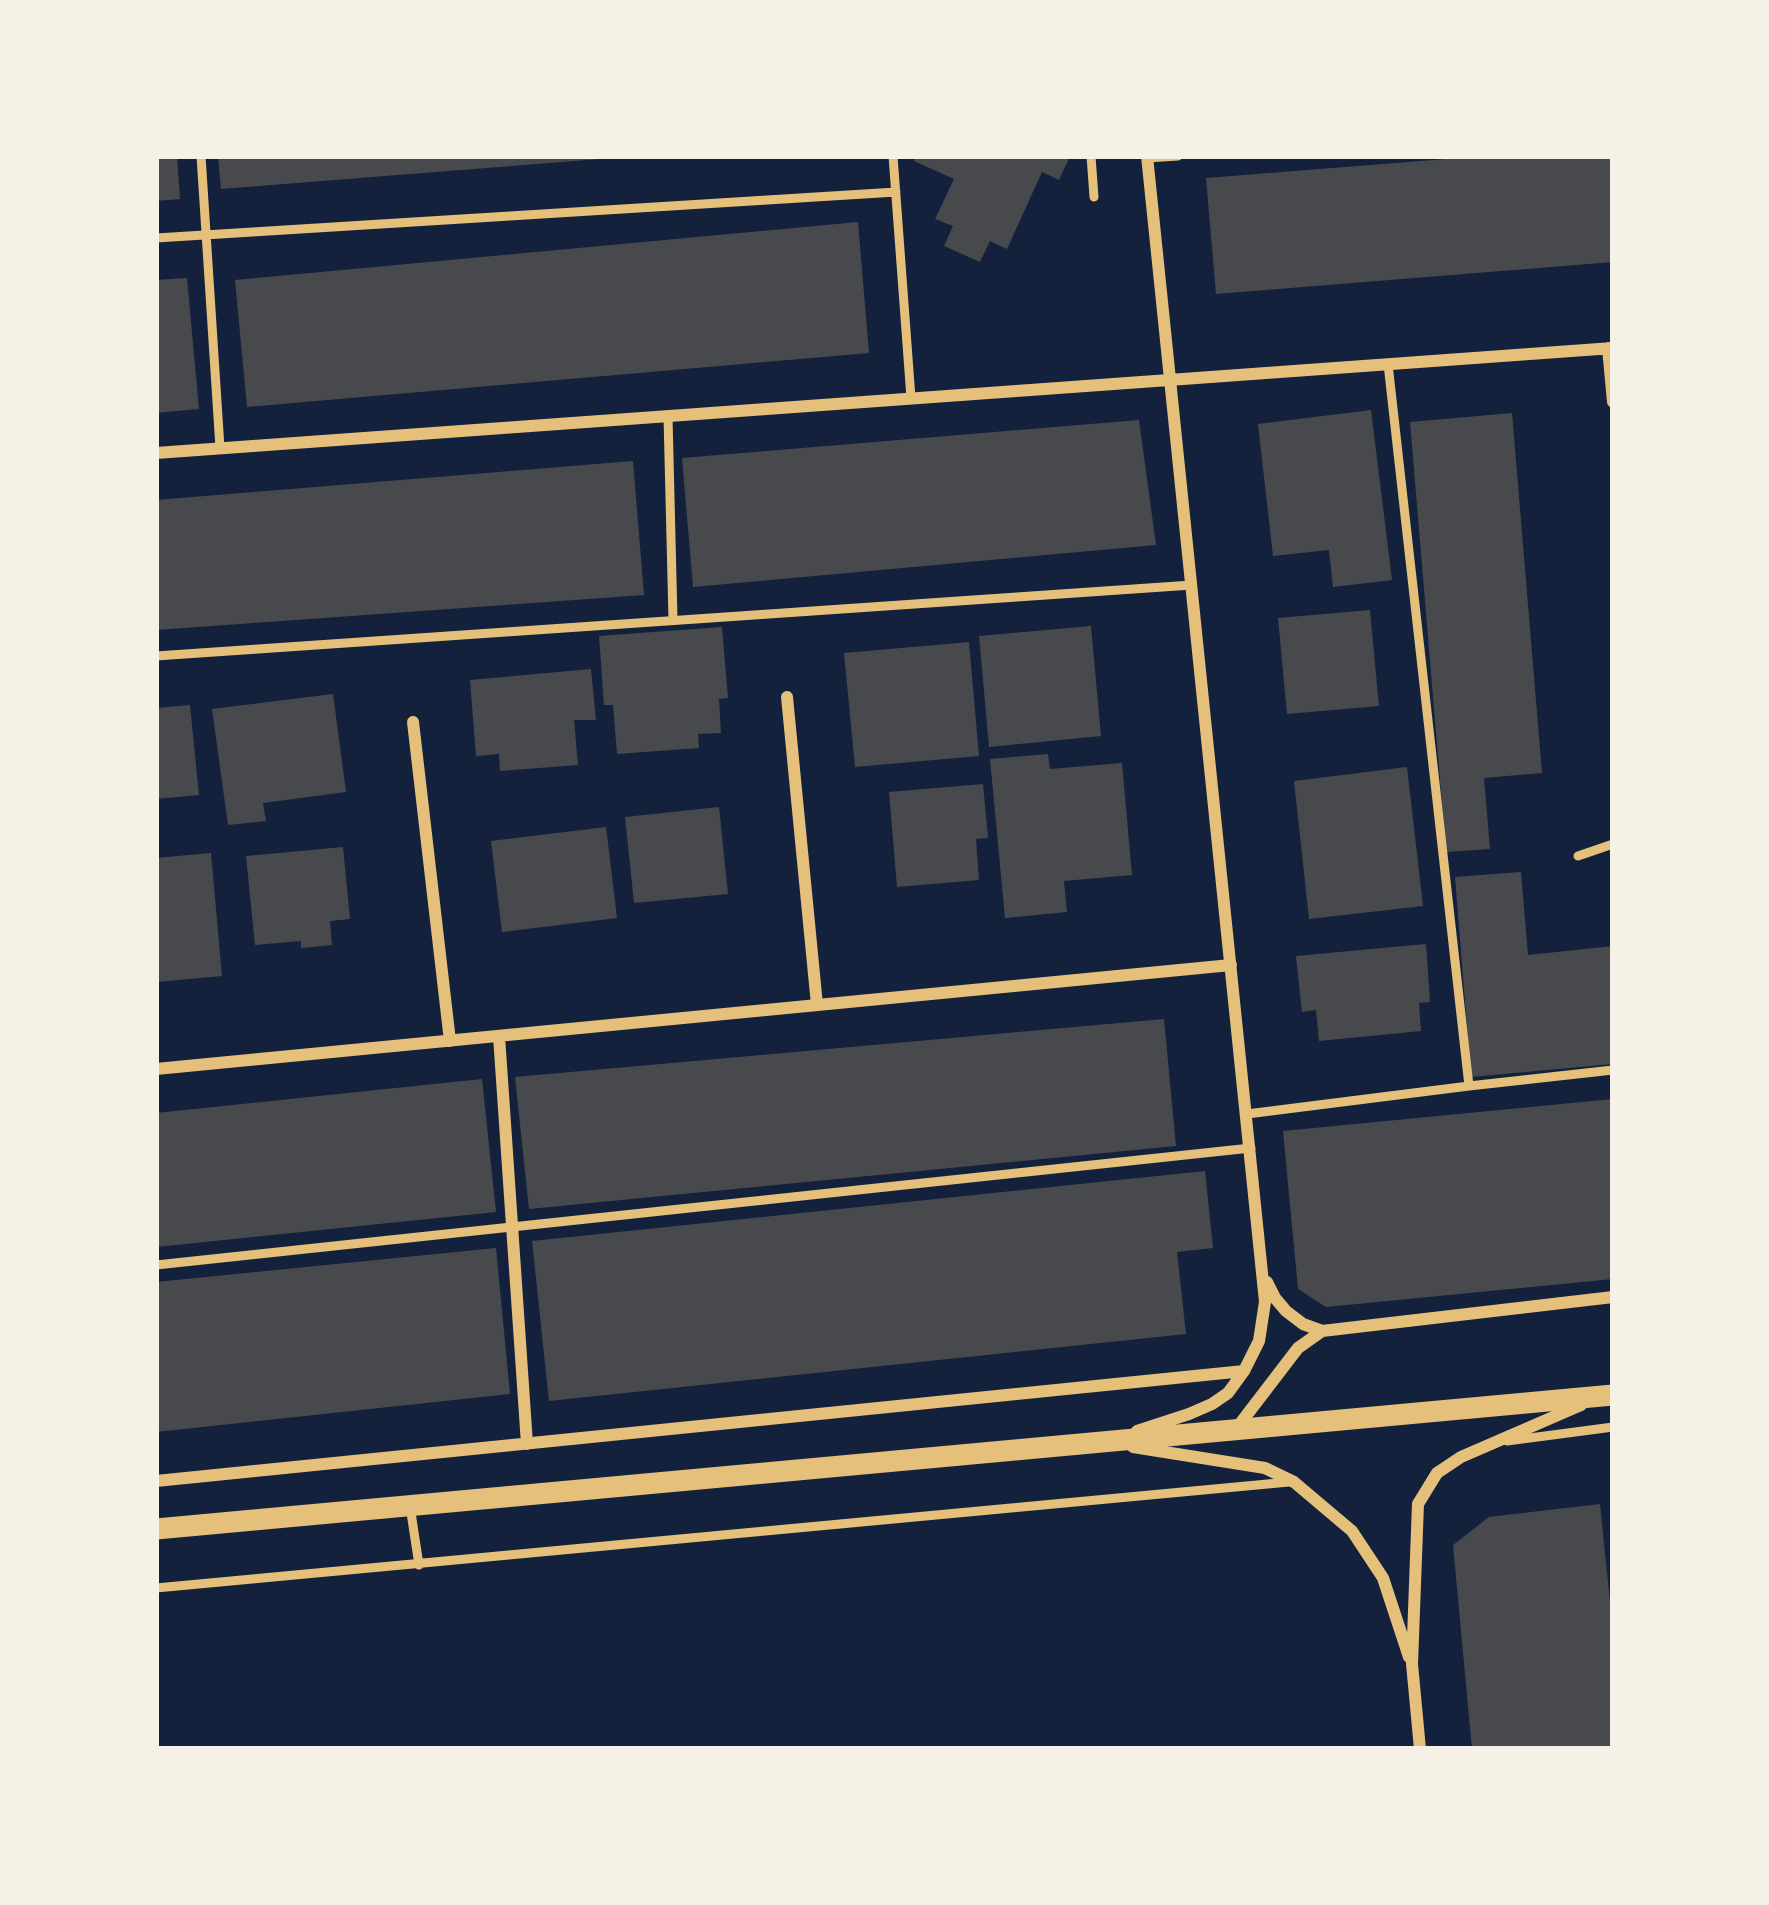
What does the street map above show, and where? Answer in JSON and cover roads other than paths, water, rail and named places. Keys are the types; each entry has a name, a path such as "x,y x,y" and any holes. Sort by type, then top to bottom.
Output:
{"street":[{"path":"1096,1442 1170,1421 1228,1393 1244,1371 1264,1322 1251,1148 1147,157"},
{"path":"156,453 1611,348 1613,402"},
{"path":"787,697 817,1005"},
{"path":"413,722 450,1041"},
{"path":"156,1069 1231,965"},
{"path":"499,1036 527,1444"},
{"path":"1263,1272 1286,1311 1322,1331 1613,1297"},
{"path":"1236,1429 1298,1348 1322,1331"},
{"path":"156,1481 1244,1371"},
{"path":"156,1529 1609,1395"},
{"path":"1420,1749 1412,1664 1418,1504 1437,1473 1461,1457 1609,1395"},
{"path":"1096,1442 1265,1468 1294,1482 1352,1531 1382,1578 1412,1664"}],"lane":[{"path":"200,156 220,448"},
{"path":"893,156 911,398"},
{"path":"1091,156 1094,197"},
{"path":"1147,157 1178,156"},
{"path":"156,238 896,192"},
{"path":"1388,364 1469,1085"},
{"path":"668,416 673,620"},
{"path":"156,656 1192,585"},
{"path":"1578,856 1613,844"},
{"path":"1247,1114 1613,1070"},
{"path":"156,1265 1251,1148"},
{"path":"1490,1443 1613,1427"},
{"path":"156,1588 1294,1482"},
{"path":"410,1506 419,1565"}]}
